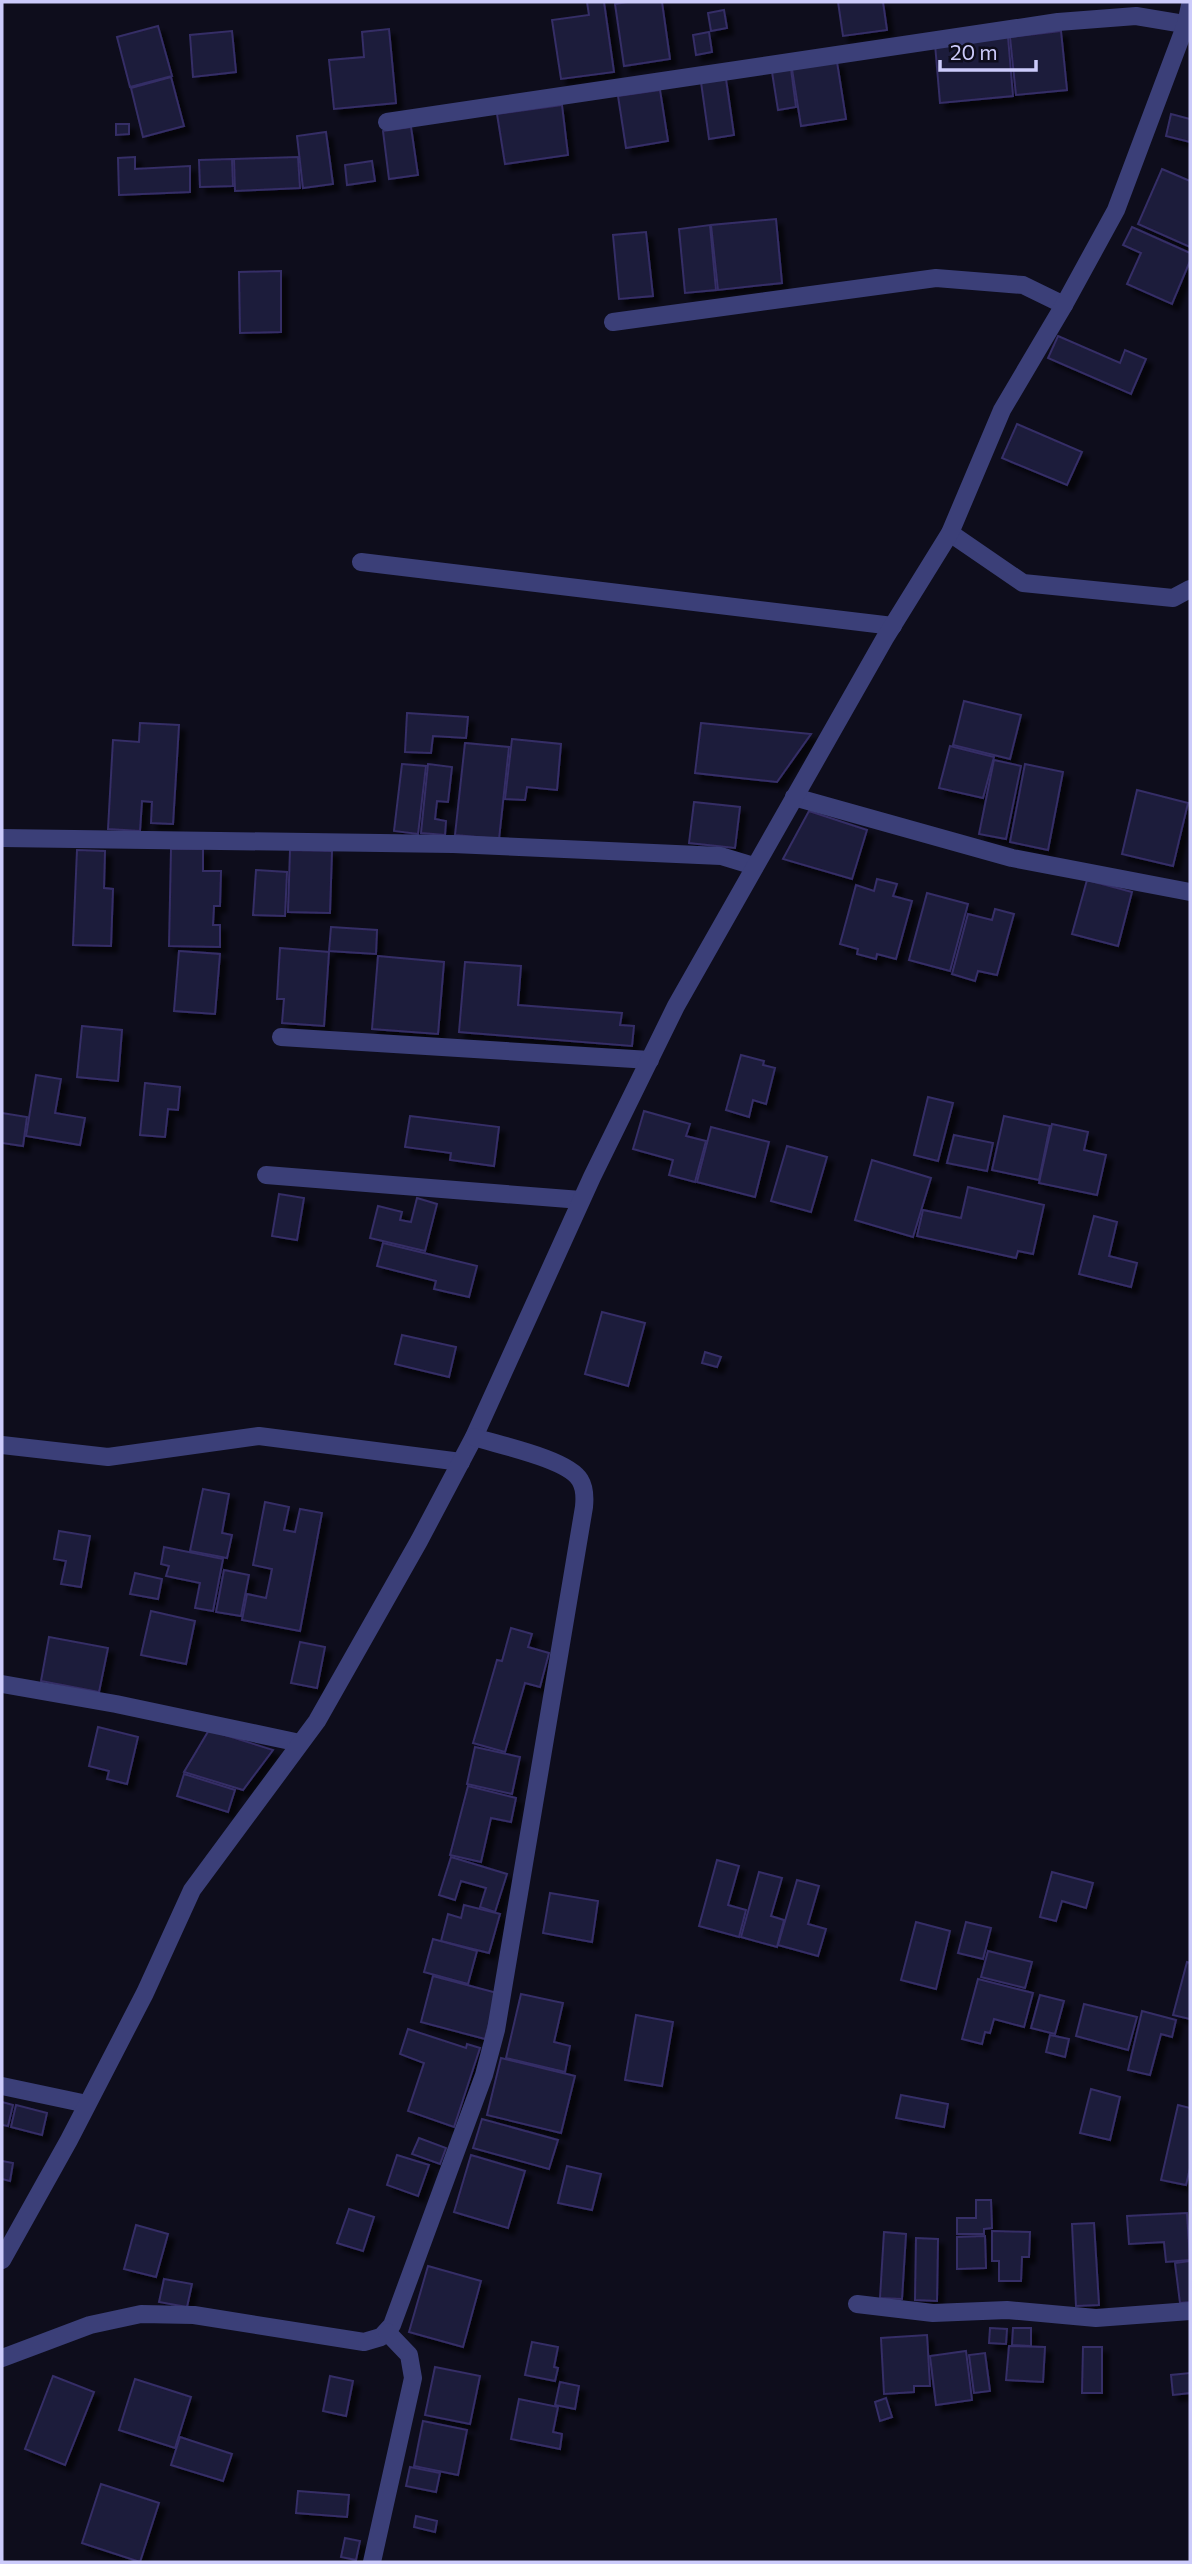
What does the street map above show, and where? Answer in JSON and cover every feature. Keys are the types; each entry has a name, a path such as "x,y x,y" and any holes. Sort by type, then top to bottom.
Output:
{"street":[{"path":"2,2260 145,1993 192,1890 317,1721 461,1462 581,1200 676,1006 893,626 950,533 1002,410 1116,210 1188,24 1190,5"},
{"path":"387,122 1058,22 1136,16 1188,24"},
{"path":"613,322 936,278 1023,285 1064,305"},
{"path":"950,533 1023,583 1173,598 1190,589"},
{"path":"361,562 893,626"},
{"path":"794,797 1012,858 1190,892"},
{"path":"2,838 453,844 721,856 754,866"},
{"path":"281,1037 650,1060"},
{"path":"266,1175 581,1200"},
{"path":"2,1445 108,1458 259,1436 461,1462"},
{"path":"2,2358 90,2325 141,2314 194,2315 364,2342 374,2340 387,2332 396,2317 480,2088 496,2030 584,1507 585,1493 581,1481 572,1470 558,1463 474,1437"},
{"path":"2,1684 116,1704 300,1744"},
{"path":"2,2086 87,2104"},
{"path":"857,2304 933,2313 1007,2310 1096,2318 1190,2311"},
{"path":"372,2562 412,2378 409,2356 387,2332"}],"building":[{"path":"587,2 604,2 614,72 561,79 552,20 589,15"},
{"path":"662,2 670,59 624,66 615,4"},
{"path":"838,2 883,2 887,30 843,36"},
{"path":"724,10 727,28 711,31 708,13"},
{"path":"158,26 172,76 130,87 117,37"},
{"path":"389,29 396,103 334,109 329,60 364,57 362,32"},
{"path":"232,31 236,72 193,77 190,35"},
{"path":"1061,31 1067,90 1016,95 1010,37"},
{"path":"709,32 712,52 696,55 693,35"},
{"path":"1008,37 1013,96 940,103 935,44"},
{"path":"837,62 846,119 801,126 792,69"},
{"path":"791,69 796,107 778,110 772,72"},
{"path":"171,77 184,126 143,137 131,88"},
{"path":"726,79 734,135 709,139 701,82"},
{"path":"660,90 668,141 626,148 618,96"},
{"path":"562,105 568,155 505,164 497,114"},
{"path":"1171,114 1190,119 1190,142 1166,136"},
{"path":"116,124 129,124 129,134 116,135"},
{"path":"411,127 418,175 389,179 383,131"},
{"path":"326,132 333,184 303,188 297,136"},
{"path":"135,157 135,169 190,166 190,192 119,195 118,158"},
{"path":"298,157 300,188 235,191 234,159"},
{"path":"232,159 233,186 200,187 199,160"},
{"path":"372,161 375,181 347,185 345,165"},
{"path":"1162,169 1190,181 1190,247 1138,224"},
{"path":"776,219 782,283 718,290 711,225"},
{"path":"710,225 716,290 685,293 679,229"},
{"path":"1132,227 1190,253 1190,261 1172,304 1127,284 1141,253 1123,245"},
{"path":"646,232 653,296 619,299 613,235"},
{"path":"281,271 281,332 240,333 239,272"},
{"path":"1058,336 1120,363 1125,350 1146,359 1131,394 1048,358"},
{"path":"1017,424 1082,452 1067,485 1002,458"},
{"path":"964,701 1021,715 1010,759 953,745"},
{"path":"407,713 468,717 466,738 433,736 431,753 405,752"},
{"path":"140,723 179,725 173,824 151,823 152,802 142,801 140,831 108,829 113,740 139,742"},
{"path":"701,723 811,734 777,782 695,773"},
{"path":"512,739 561,744 557,790 527,787 525,800 505,799"},
{"path":"465,743 509,747 499,839 455,835"},
{"path":"950,746 994,757 983,798 939,788"},
{"path":"994,760 1021,766 1006,839 979,834"},
{"path":"402,764 426,766 418,834 394,831"},
{"path":"428,764 452,767 448,802 437,801 435,819 446,821 445,835 421,833"},
{"path":"1025,764 1063,772 1048,850 1010,842"},
{"path":"1137,790 1188,803 1173,866 1122,854"},
{"path":"694,802 740,807 735,848 689,843"},
{"path":"809,811 867,830 852,879 783,859"},
{"path":"171,849 203,849 203,871 221,871 220,906 214,906 213,925 220,925 220,947 169,946"},
{"path":"77,850 105,851 104,888 113,889 111,946 73,945"},
{"path":"290,850 332,851 330,913 288,912"},
{"path":"256,870 287,872 285,916 253,915"},
{"path":"877,879 897,884 893,896 912,901 896,959 877,954 876,959 857,954 858,949 840,944 856,885 874,891"},
{"path":"1087,880 1132,892 1118,946 1072,934"},
{"path":"927,893 968,904 950,971 909,960"},
{"path":"995,909 1014,914 997,975 978,971 975,981 952,974 968,914 992,920"},
{"path":"331,927 377,930 376,954 329,951"},
{"path":"280,948 329,952 324,1026 282,1023 284,999 277,999"},
{"path":"179,951 220,954 215,1014 174,1011"},
{"path":"378,956 444,962 438,1034 372,1029"},
{"path":"465,962 521,966 518,1005 622,1013 620,1025 634,1026 632,1046 459,1032"},
{"path":"82,1026 122,1030 118,1081 77,1077"},
{"path":"741,1055 764,1061 763,1065 775,1068 766,1104 753,1100 749,1117 726,1110"},
{"path":"36,1075 61,1079 55,1113 85,1118 80,1145 26,1136"},
{"path":"145,1083 180,1087 178,1110 168,1109 165,1137 140,1135"},
{"path":"928,1097 953,1103 938,1161 914,1155"},
{"path":"644,1111 690,1124 686,1136 706,1141 695,1182 669,1175 673,1160 633,1149"},
{"path":"2,1113 27,1117 23,1146 2,1143"},
{"path":"410,1116 499,1127 494,1166 450,1160 451,1153 405,1147"},
{"path":"1004,1116 1050,1126 1039,1180 992,1170"},
{"path":"1052,1124 1088,1132 1084,1150 1106,1155 1097,1195 1039,1183"},
{"path":"711,1127 769,1142 755,1197 697,1182"},
{"path":"954,1135 993,1143 987,1171 947,1163"},
{"path":"787,1146 827,1157 811,1212 771,1201"},
{"path":"872,1160 931,1178 913,1237 855,1220"},
{"path":"968,1187 1044,1205 1033,1254 1018,1251 1016,1258 917,1236 923,1210 961,1218"},
{"path":"279,1194 304,1198 297,1240 272,1236"},
{"path":"417,1198 437,1204 425,1251 370,1238 378,1206 402,1212 400,1220 411,1222"},
{"path":"1094,1216 1117,1222 1109,1256 1137,1263 1131,1287 1079,1274"},
{"path":"383,1243 477,1266 469,1297 434,1289 436,1281 377,1266"},
{"path":"602,1312 645,1323 628,1386 585,1374"},
{"path":"402,1335 456,1347 449,1377 395,1364"},
{"path":"705,1352 721,1357 717,1367 702,1363"},
{"path":"203,1489 229,1494 222,1533 232,1535 227,1558 190,1551"},
{"path":"265,1502 289,1507 284,1530 295,1532 300,1509 322,1513 300,1631 242,1620 247,1594 266,1598 272,1569 253,1565"},
{"path":"59,1531 90,1536 81,1587 61,1584 66,1561 54,1559"},
{"path":"164,1547 223,1559 213,1611 195,1608 200,1583 166,1576 169,1566 161,1564"},
{"path":"224,1570 249,1575 241,1616 216,1612"},
{"path":"135,1573 162,1579 158,1599 130,1594"},
{"path":"151,1611 195,1621 186,1664 141,1655"},
{"path":"511,1628 532,1634 528,1647 549,1653 540,1687 525,1683 505,1752 473,1743 497,1660 502,1661"},
{"path":"49,1637 108,1648 99,1692 41,1681"},
{"path":"300,1642 325,1647 317,1688 291,1683"},
{"path":"98,1727 138,1737 127,1784 107,1779 109,1771 89,1766"},
{"path":"209,1730 273,1750 243,1790 184,1772"},
{"path":"475,1747 520,1757 512,1794 467,1784"},
{"path":"184,1774 235,1790 228,1812 177,1796"},
{"path":"468,1786 516,1798 511,1822 491,1818 481,1862 450,1855"},
{"path":"451,1857 507,1874 495,1912 480,1907 486,1888 461,1881 455,1900 439,1895"},
{"path":"717,1860 739,1866 728,1905 746,1910 739,1937 699,1926"},
{"path":"759,1872 782,1878 771,1916 784,1920 777,1947 741,1937"},
{"path":"1052,1872 1093,1883 1086,1908 1062,1901 1056,1921 1040,1917"},
{"path":"797,1880 819,1886 808,1924 826,1929 818,1956 778,1945"},
{"path":"550,1893 598,1901 592,1942 543,1933"},
{"path":"464,1905 500,1914 489,1953 441,1941 448,1914 461,1918"},
{"path":"916,1922 950,1931 936,1989 901,1980"},
{"path":"966,1922 991,1928 983,1959 958,1953"},
{"path":"433,1939 477,1951 468,1984 424,1972"},
{"path":"988,1951 1032,1962 1025,1988 981,1977"},
{"path":"1187,1962 1190,1963 1190,2019 1173,2015"},
{"path":"433,1976 497,1993 485,2039 421,2022"},
{"path":"978,1979 1033,1993 1024,2027 994,2019 990,2033 985,2032 982,2044 962,2039"},
{"path":"521,1994 563,2003 554,2042 570,2046 565,2072 506,2058"},
{"path":"1040,1995 1064,2001 1055,2034 1031,2028"},
{"path":"1084,2004 1137,2017 1128,2050 1076,2036"},
{"path":"1142,2011 1176,2020 1172,2037 1161,2034 1150,2075 1128,2070"},
{"path":"636,2015 673,2022 662,2086 625,2080"},
{"path":"408,2029 466,2048 467,2044 480,2048 454,2127 408,2111 424,2063 400,2054"},
{"path":"1050,2035 1069,2039 1065,2057 1046,2052"},
{"path":"501,2058 575,2076 561,2133 487,2115"},
{"path":"1091,2089 1120,2097 1110,2140 1080,2133"},
{"path":"901,2095 948,2104 944,2127 896,2118"},
{"path":"2,2102 13,2105 8,2126 2,2125"},
{"path":"16,2105 47,2113 42,2135 11,2127"},
{"path":"1178,2105 1190,2108 1190,2168 1186,2185 1161,2180"},
{"path":"482,2119 558,2140 549,2169 473,2148"},
{"path":"419,2138 446,2148 440,2164 412,2154"},
{"path":"397,2155 429,2165 418,2196 387,2185"},
{"path":"471,2155 525,2171 508,2228 454,2212"},
{"path":"2,2161 13,2163 10,2181 2,2179"},
{"path":"567,2166 601,2174 592,2210 558,2203"},
{"path":"976,2200 991,2200 992,2228 984,2229 984,2234 957,2234 957,2218 976,2218"},
{"path":"349,2209 374,2217 363,2251 337,2243"},
{"path":"1187,2213 1190,2260 1166,2262 1164,2242 1129,2244 1127,2216"},
{"path":"1094,2223 1099,2305 1076,2306 1072,2224"},
{"path":"136,2225 168,2234 156,2277 124,2269"},
{"path":"992,2231 1030,2232 1029,2257 1022,2257 1021,2281 999,2281 999,2261 992,2261"},
{"path":"884,2232 906,2234 902,2299 880,2298"},
{"path":"985,2236 986,2268 957,2269 957,2237"},
{"path":"916,2238 938,2239 937,2301 915,2300"},
{"path":"1190,2261 1190,2302 1180,2303 1175,2263"},
{"path":"428,2266 481,2281 463,2347 409,2332"},
{"path":"164,2279 192,2284 187,2307 159,2302"},
{"path":"990,2328 1007,2329 1006,2344 989,2343"},
{"path":"1013,2328 1031,2328 1031,2346 1012,2345"},
{"path":"927,2335 930,2386 914,2386 914,2392 884,2394 881,2338"},
{"path":"532,2342 558,2347 554,2367 558,2368 555,2381 525,2375"},
{"path":"1009,2346 1045,2347 1043,2382 1006,2380"},
{"path":"1083,2347 1102,2347 1102,2393 1082,2393"},
{"path":"966,2351 972,2400 936,2405 930,2356"},
{"path":"985,2353 990,2391 974,2393 969,2355"},
{"path":"435,2367 480,2376 470,2424 425,2415"},
{"path":"1190,2373 1190,2393 1173,2395 1171,2375"},
{"path":"53,2376 94,2392 65,2465 25,2449"},
{"path":"330,2376 353,2381 346,2416 323,2411"},
{"path":"135,2379 191,2397 175,2448 119,2430"},
{"path":"560,2382 579,2386 575,2409 555,2405"},
{"path":"886,2398 892,2417 880,2421 875,2402"},
{"path":"519,2399 558,2407 553,2432 562,2434 560,2449 511,2439"},
{"path":"423,2421 467,2430 458,2475 414,2466"},
{"path":"180,2437 232,2454 223,2481 171,2465"},
{"path":"410,2467 440,2473 436,2492 406,2486"},
{"path":"101,2484 159,2503 140,2562 82,2543"},
{"path":"298,2491 349,2495 347,2517 296,2513"},
{"path":"416,2516 437,2521 435,2532 414,2527"},
{"path":"345,2538 360,2541 356,2560 341,2557"}]}
